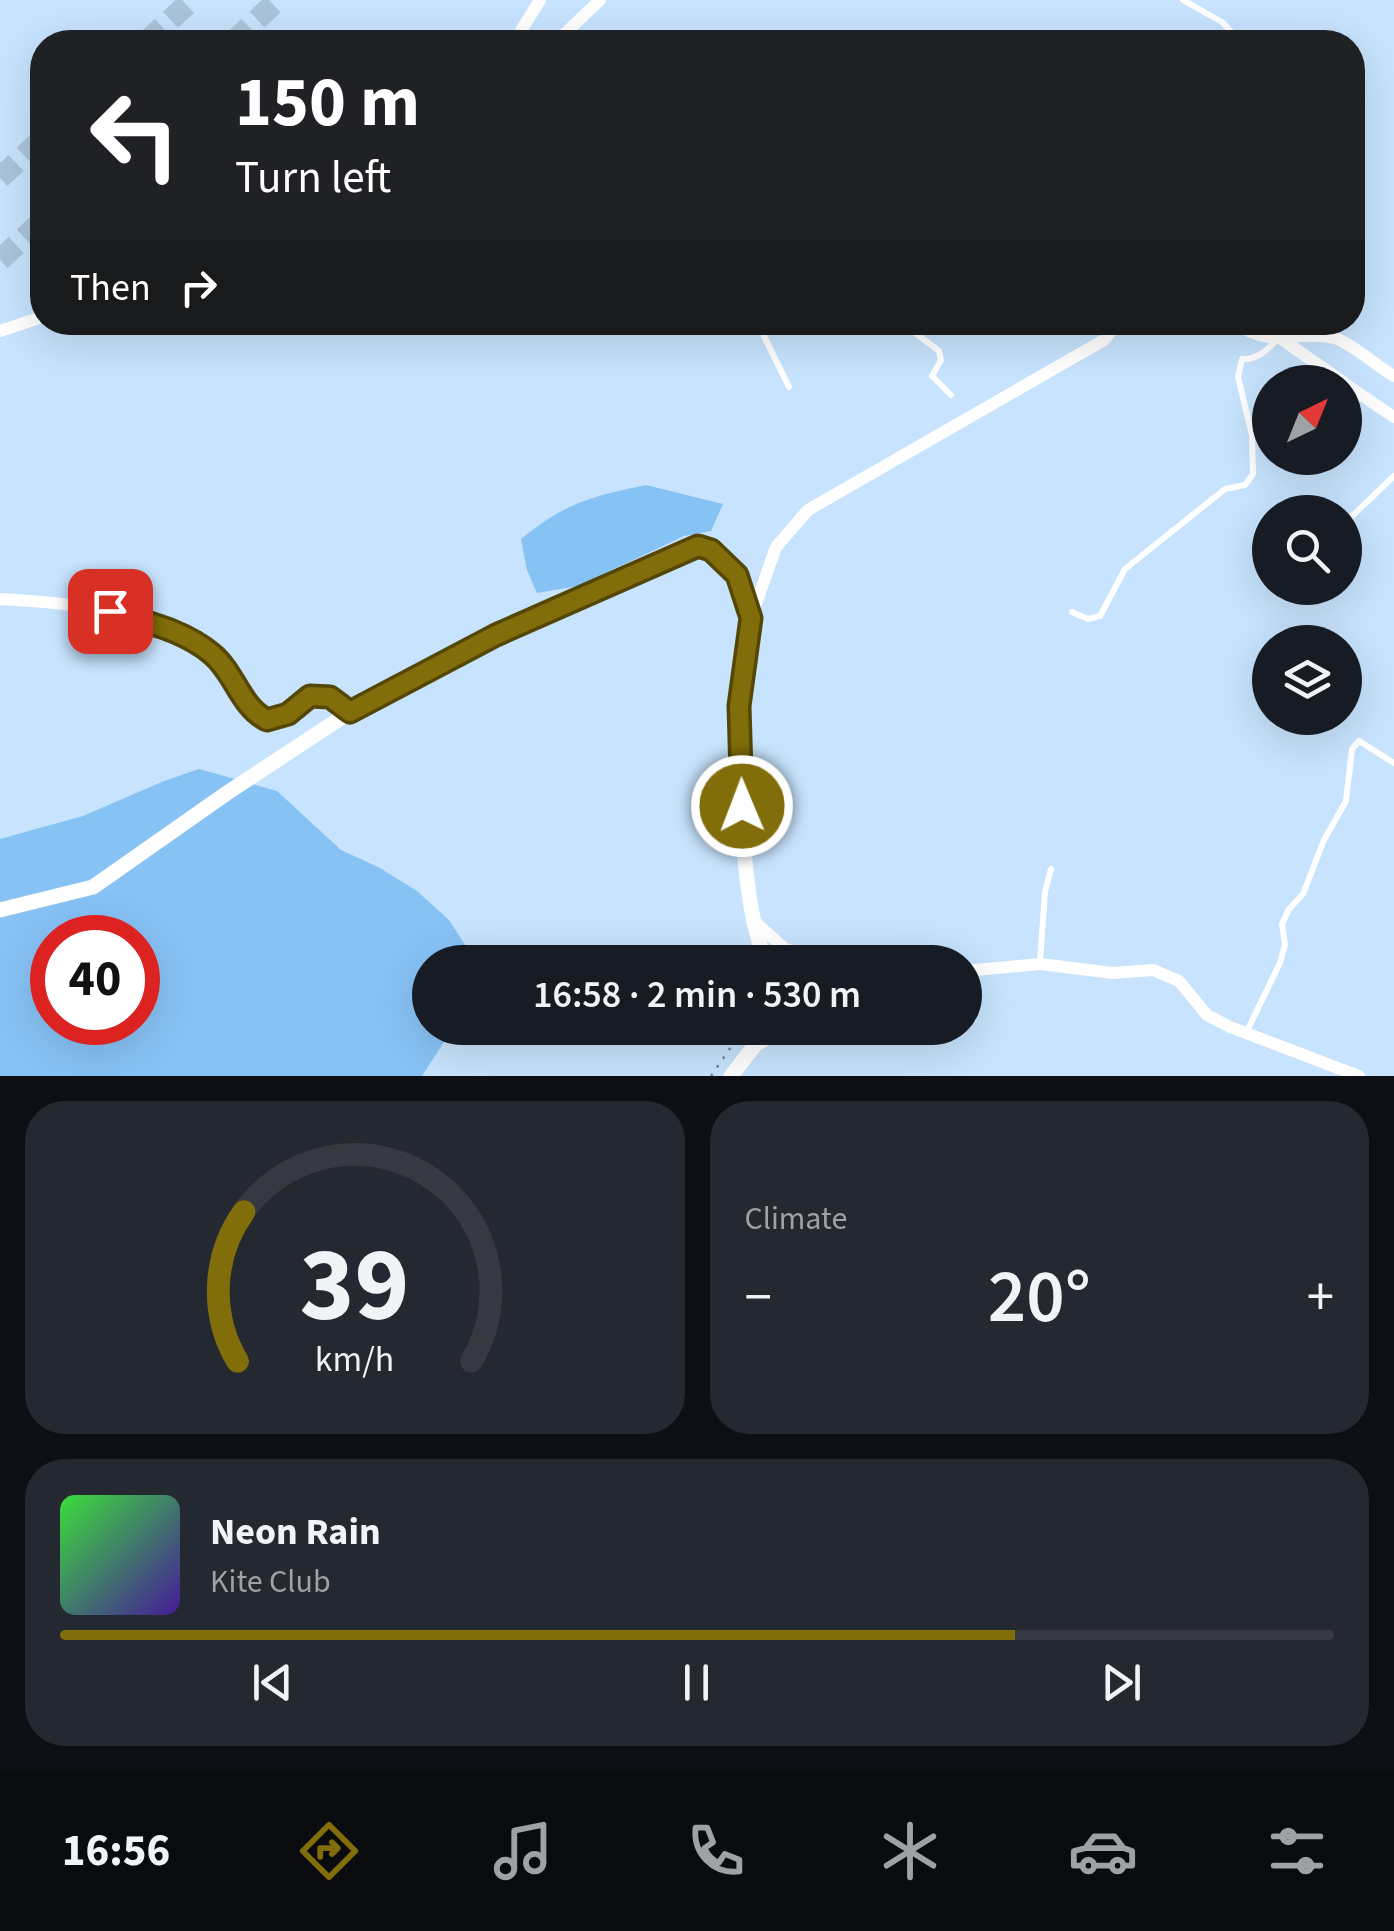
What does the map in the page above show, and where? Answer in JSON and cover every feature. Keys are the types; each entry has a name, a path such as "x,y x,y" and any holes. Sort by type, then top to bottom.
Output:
{"street":[{"path":"521,30 540,0"},
{"path":"569,30 600,0"},
{"path":"0,331 30,320"},
{"path":"758,945 743,839 739,706 751,618 776,547 808,510 1108,335"},
{"path":"1262,335 1278,339 1336,338 1394,376"},
{"path":"1273,335 1317,365"},
{"path":"1362,395 1394,416"},
{"path":"0,910 93,887 227,792 350,712 496,635 698,546 711,550 737,575 751,618"},
{"path":"0,599 110,611 186,636 213,654 255,714 267,720 288,714 310,696 330,697 350,712"},
{"path":"754,921 780,945"},
{"path":"982,969 1040,964 1113,973 1153,970 1178,981 1207,1014 1359,1076"},
{"path":"731,1076 756,1045"}],"lane":[{"path":"1183,0 1230,30"},
{"path":"763,335 789,387"},
{"path":"918,335 939,351 941,360 932,376 951,395"},
{"path":"1072,612 1088,618 1100,616 1125,569 1224,490 1245,485 1254,474 1252,434 1238,377 1242,359 1265,352 1278,339"},
{"path":"1362,507 1394,476"},
{"path":"1246,1033 1280,963 1284,945 1282,924 1288,909 1303,894 1324,840 1346,801 1352,749 1359,742 1394,764"},
{"path":"1040,964 1050,869"}],"path":[{"path":"711,1076 732,1045"}],"shaded area":[{"path":"646,485 723,504 711,531 684,536 578,586 537,593 527,570 521,539 580,503"},
{"path":"199,769 277,791 341,850 417,891 449,920 465,945 412,945 412,1045 442,1045 422,1076 0,1076 0,839 83,816"}],"tunnel":[{"path":"159,30 192,0"},
{"path":"246,30 278,0"},
{"path":"0,178 30,150"},
{"path":"0,260 30,232"}],"route":[{"path":"110,611 186,636 213,654 255,714 267,720 288,714 310,696 330,697 350,712 496,635 698,546 711,550 737,575 751,618 739,706 742,806"}]}
